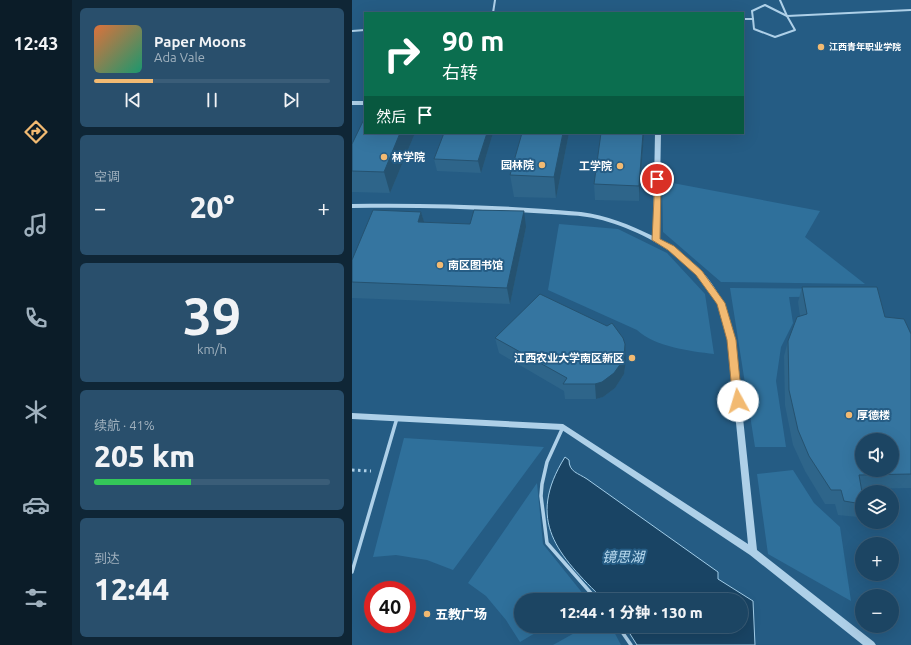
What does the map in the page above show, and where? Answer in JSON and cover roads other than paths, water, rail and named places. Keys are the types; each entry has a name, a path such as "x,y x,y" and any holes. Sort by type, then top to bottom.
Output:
{"street":[{"path":"352,103 364,103"},
{"path":"656,240 658,134"},
{"path":"352,206 390,205 505,208 593,216 637,230 671,248 699,273 716,295 724,310 731,340 753,552"},
{"path":"352,416 563,427 753,552 871,645"}],"lane":[{"path":"493,12 494,0"},
{"path":"780,0 787,16 795,30 775,37 754,29 752,11 765,5 787,16 911,10"},
{"path":"744,19 753,19"},
{"path":"352,30 364,30"},
{"path":"352,572 397,418"},
{"path":"563,427 547,462 542,484 541,496 545,537 547,543 591,593"},
{"path":"623,633 631,645"}],"water":[{"name":"镜思湖","path":"565,457 569,460 572,470 587,479 718,572 718,579 740,593 597,593 573,568 561,552 552,536 548,519 548,500 553,480"},
{"name":"镜思湖","path":"748,598 753,601 755,645 637,645 629,633 748,633"}],"place":[{"name":"江西青年职业学院","path":"821,47"},
{"name":"林学院","path":"384,157"},
{"name":"园林院","path":"542,165"},
{"name":"工学院","path":"620,166"},
{"name":"南区图书馆","path":"440,265"},
{"name":"江西农业大学南区新区","path":"632,358"},
{"name":"厚德楼","path":"849,415"},
{"name":"五教广场","path":"427,614"}]}
